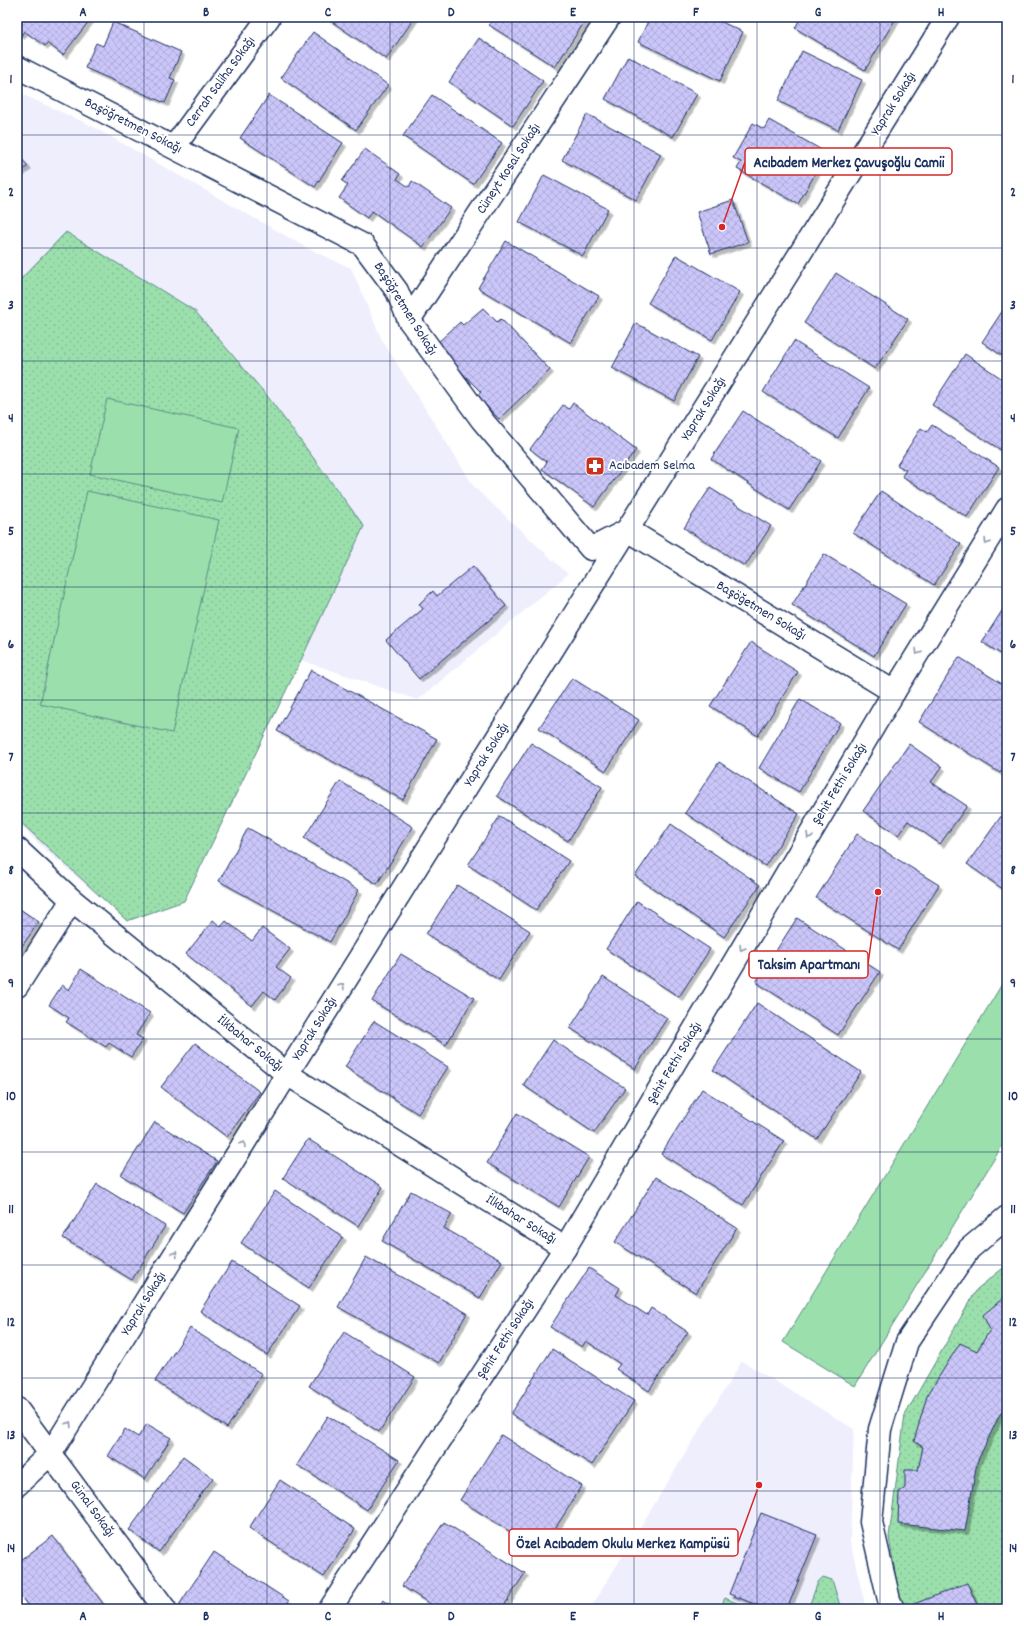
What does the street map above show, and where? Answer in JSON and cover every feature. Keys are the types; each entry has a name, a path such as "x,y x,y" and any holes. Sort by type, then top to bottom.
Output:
{"street":[{"name":"Cerrah Saliha Sokağı","path":"174,148 269,17"},
{"name":"Cüneyt Kosal Sokağı","path":"409,320 609,17"},
{"name":"Yaprak Sokağı","path":"17,1485 51,1454 286,1074 948,17"},
{"name":"Başöğretmen Sokağı","path":"17,67 363,245 397,291 409,320 482,420 592,549 628,530"},
{"name":"Şehit Fethi Sokağı","path":"330,1609 565,1248 894,692 1007,509"},
{"name":"Başöğetmen Sokağı","path":"628,530 894,692"},
{"name":"İlkbahar Sokağı","path":"17,850 72,900 286,1074 565,1248"},
{"path":"17,986 72,900"},
{"path":"893,1609 889,1600 871,1522 880,1430 907,1342 969,1249 1007,1217"},
{"name":"Günal Sokağı","path":"17,1409 165,1609"}],"shaded area":[{"path":"17,92 90,125 307,248 351,268 382,340 475,488 568,574 418,700 301,660 184,901 127,921 43,848 17,822"},
{"path":"742,1361 854,1429 850,1541 866,1609 590,1609"}],"green space":[{"path":"66,232 195,311 268,397 364,526 184,901 127,921 17,819 17,283"},
{"path":"107,399 239,428 222,503 90,474"},
{"path":"87,491 219,520 172,733 40,704"},
{"path":"1007,976 1007,1138 855,1386 783,1342"},
{"path":"1007,1265 1007,1609 901,1609 889,1537 905,1415 977,1289"},
{"path":"823,1577 832,1580 841,1609 808,1609 818,1582"},
{"path":"725,1598 751,1609 720,1609"}],"building":[{"path":"17,17 92,17 63,55 47,43 45,46 24,31 21,36 17,33"},
{"path":"325,17 415,17 386,59"},
{"path":"494,17 579,17 585,21 555,67 489,25"},
{"path":"650,17 711,17 743,32 720,81 638,42"},
{"path":"801,17 896,18 865,70 795,28"},
{"path":"113,22 181,52 170,78 175,80 165,103 85,68 96,43 103,46"},
{"path":"313,32 388,85 356,130 281,78"},
{"path":"479,38 543,81 513,126 449,82"},
{"path":"802,51 862,80 838,130 778,101"},
{"path":"628,56 697,94 673,137 605,99"},
{"path":"269,95 343,143 315,187 240,138"},
{"path":"432,95 502,143 473,184 403,136"},
{"path":"587,114 661,154 636,200 562,160"},
{"path":"769,120 827,153 798,204 737,169 741,162 733,158 753,123 764,129"},
{"path":"365,149 400,174 397,179 409,187 412,181 451,208 423,247 372,211 367,218 339,198 348,185 342,181"},
{"path":"17,154 28,166 17,175"},
{"path":"544,175 608,209 583,256 519,222"},
{"path":"733,200 748,242 711,254 697,212"},
{"path":"506,241 599,296 571,343 478,288"},
{"path":"676,255 740,292 712,340 648,303"},
{"path":"836,273 908,319 875,369 804,323"},
{"path":"1007,304 1007,359 982,342"},
{"path":"483,308 497,322 501,319 550,370 499,419 477,396 481,392 435,345 460,322 463,325"},
{"path":"636,323 698,357 674,401 612,368"},
{"path":"794,341 869,388 838,438 763,392"},
{"path":"965,354 1007,382 1007,454 932,405"},
{"path":"573,403 636,450 594,507 542,469 547,462 530,449 563,405 569,409"},
{"path":"743,411 821,461 789,510 711,459"},
{"path":"932,425 999,467 967,517 902,476 906,470 897,465 921,428 927,432"},
{"path":"710,488 771,526 745,566 684,528"},
{"path":"881,491 961,544 934,585 853,533"},
{"path":"824,554 906,604 874,656 792,605"},
{"path":"473,566 506,606 419,679 386,640 423,609 419,604 433,591 437,596"},
{"path":"1007,603 1007,658 982,642"},
{"path":"751,642 798,672 758,736 710,706"},
{"path":"959,657 1007,687 1007,763 1000,773 919,722"},
{"path":"311,670 437,739 403,800 277,731"},
{"path":"572,678 639,720 606,771 539,728"},
{"path":"800,699 840,723 799,792 759,768"},
{"path":"531,743 602,787 568,841 497,796"},
{"path":"909,744 942,767 931,782 967,806 940,844 908,821 898,835 863,811"},
{"path":"719,762 799,814 765,866 685,813"},
{"path":"340,781 413,827 377,884 304,838"},
{"path":"1007,808 1007,892 967,864"},
{"path":"500,816 569,861 536,910 468,865"},
{"path":"671,824 760,885 724,937 635,876"},
{"path":"248,828 359,890 330,942 219,881"},
{"path":"857,834 939,885 898,950 816,898"},
{"path":"457,885 530,931 499,980 426,934"},
{"path":"637,901 710,949 679,997 606,949"},
{"path":"17,907 39,922 17,953"},
{"path":"797,918 880,972 838,1035 756,982"},
{"path":"213,920 221,927 226,921 252,941 262,928 290,949 276,967 291,978 275,1000 264,991 252,1006 186,954"},
{"path":"401,954 474,998 446,1045 372,1001"},
{"path":"81,969 150,1013 136,1035 143,1039 131,1057 109,1043 106,1047 66,1022 69,1018 49,1005 62,985 69,990"},
{"path":"603,977 667,1018 635,1069 570,1028"},
{"path":"757,1003 861,1072 817,1139 713,1070"},
{"path":"374,1021 448,1067 418,1114 345,1067"},
{"path":"553,1040 625,1088 594,1133 523,1085"},
{"path":"195,1043 260,1092 227,1137 161,1087"},
{"path":"702,1089 784,1141 743,1205 661,1154"},
{"path":"517,1113 589,1157 559,1207 487,1163"},
{"path":"155,1122 217,1161 183,1213 121,1175"},
{"path":"308,1139 383,1187 358,1226 283,1178"},
{"path":"656,1177 737,1228 696,1293 615,1242"},
{"path":"97,1184 165,1226 132,1280 63,1238"},
{"path":"275,1191 343,1237 309,1288 241,1243"},
{"path":"411,1191 452,1214 444,1228 502,1261 480,1298 382,1241"},
{"path":"366,1257 467,1313 439,1363 338,1307"},
{"path":"232,1262 300,1306 267,1355 200,1311"},
{"path":"589,1268 620,1288 616,1295 647,1315 651,1308 688,1332 649,1391 616,1369 620,1364 586,1341 582,1347 550,1327"},
{"path":"1007,1295 1007,1403 999,1416 977,1462 965,1531 898,1524 899,1492 905,1488 905,1470 918,1470 923,1447 914,1441 927,1396 960,1343 977,1351 990,1330 983,1315"},
{"path":"190,1328 262,1374 227,1428 155,1381"},
{"path":"344,1332 415,1377 379,1432 309,1386"},
{"path":"552,1349 634,1401 592,1465 511,1414"},
{"path":"328,1416 399,1460 367,1510 297,1465"},
{"path":"147,1424 171,1438 145,1479 108,1456 125,1429 138,1437"},
{"path":"501,1435 582,1486 541,1551 460,1500"},
{"path":"183,1456 213,1478 159,1552 129,1530"},
{"path":"280,1480 355,1529 324,1577 249,1528"},
{"path":"761,1513 817,1535 787,1609 767,1609 729,1594"},
{"path":"444,1522 525,1573 502,1609 438,1609 402,1586"},
{"path":"53,1536 107,1609 30,1609 17,1591 17,1563"},
{"path":"214,1552 289,1601 284,1609 185,1609 179,1605"},
{"path":"967,1583 979,1609 904,1609 904,1608"},
{"path":"383,1600 397,1609 378,1609"}],"place":[{"name":"Acıbadem Merkez Çavuşoğlu Camii","path":"722,227"},
{"name":"Acıbadem Selma","path":"595,466"},
{"name":"Taksim Apartmanı","path":"878,892"},
{"name":"Özel Acıbadem Okulu Merkez Kampüsü","path":"759,1485"}]}
